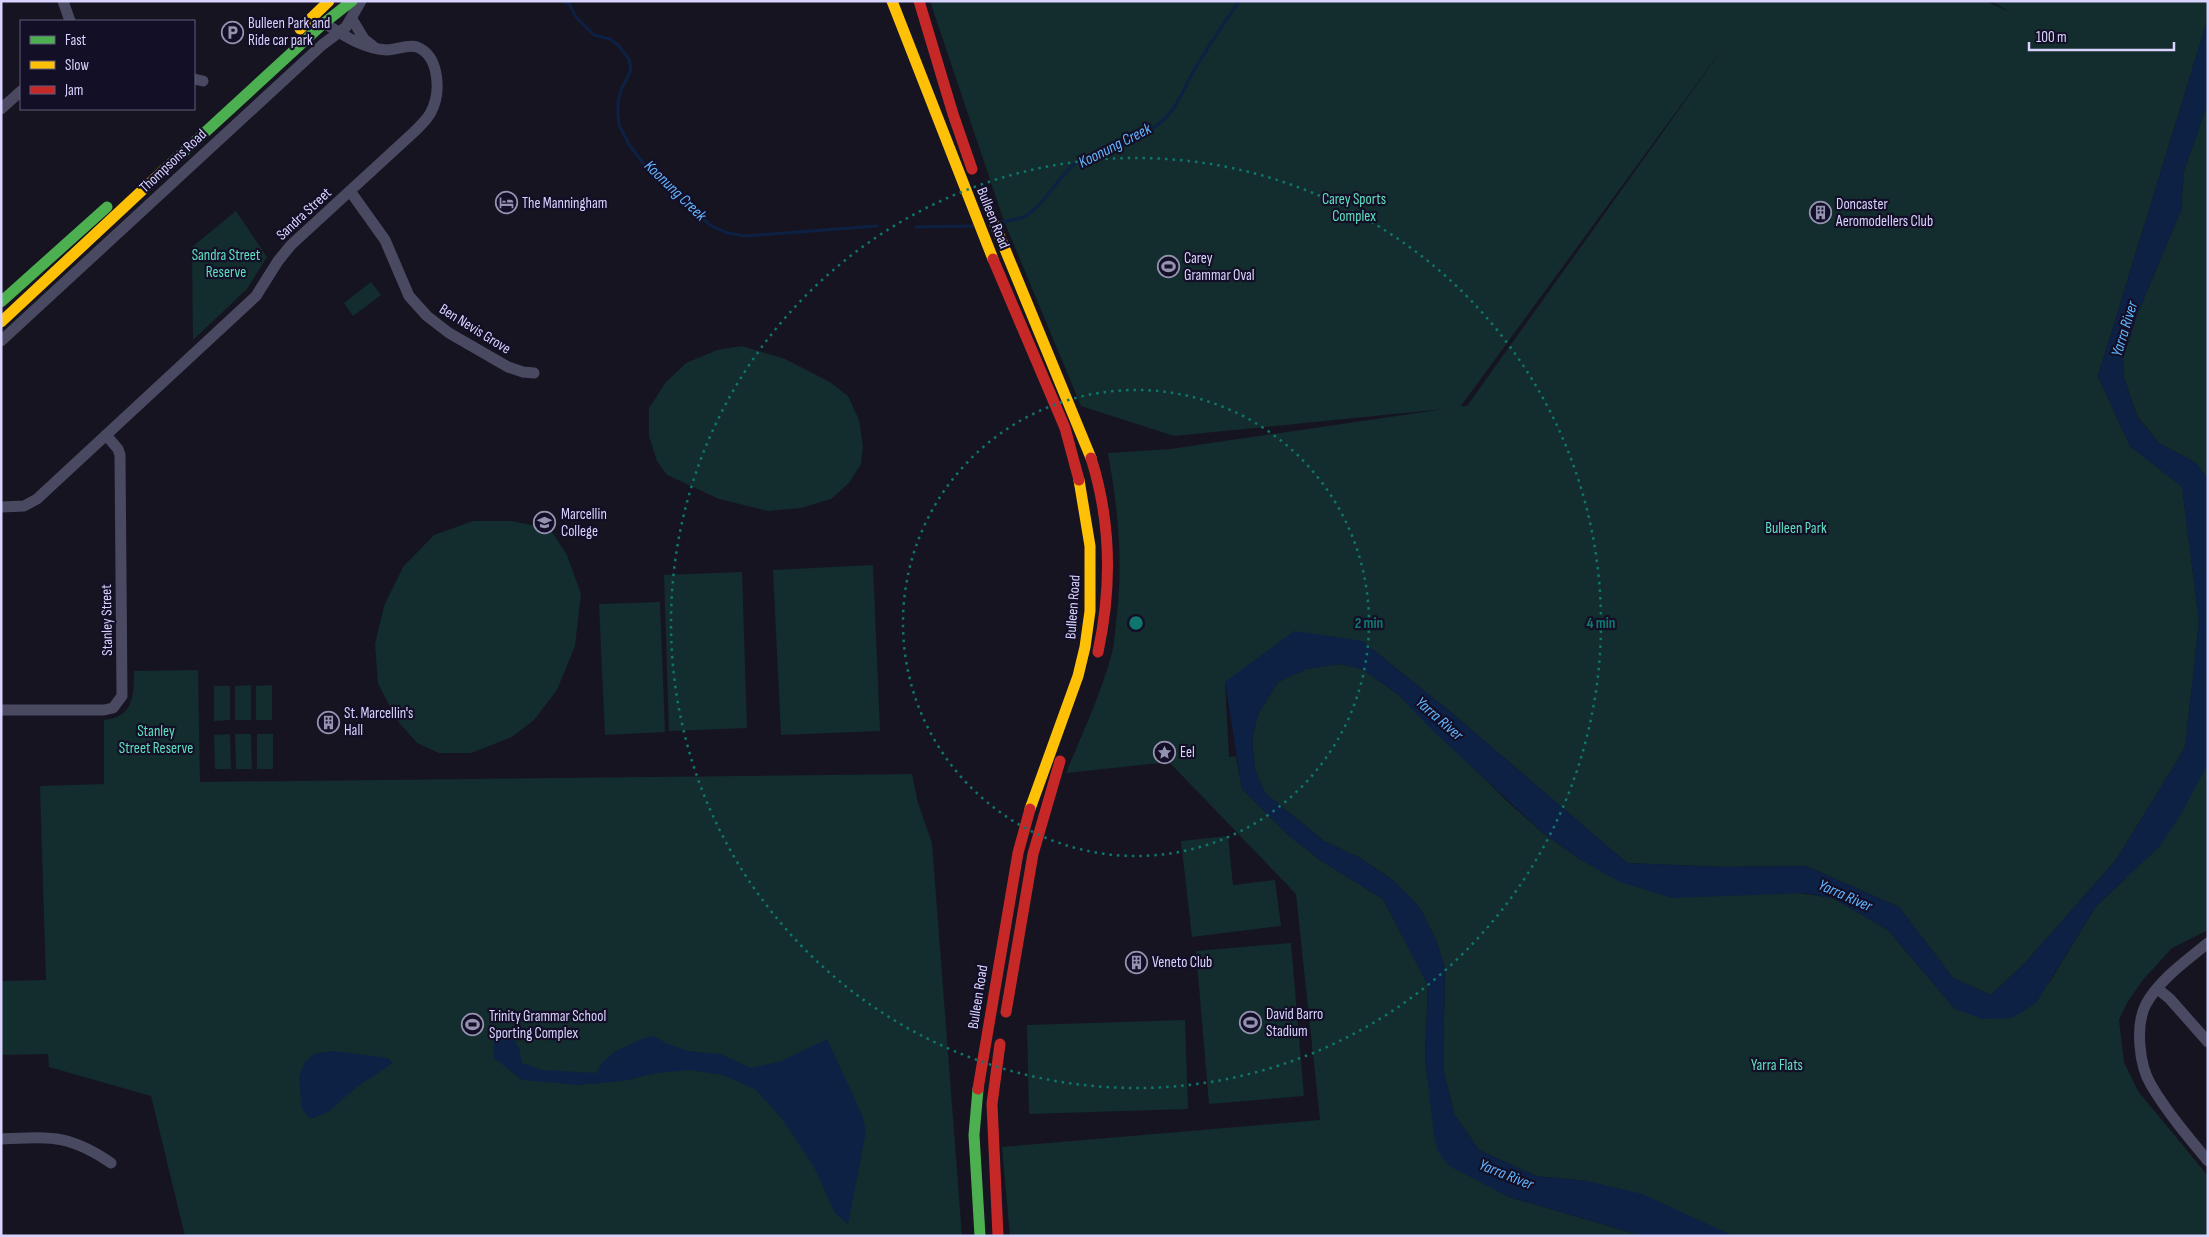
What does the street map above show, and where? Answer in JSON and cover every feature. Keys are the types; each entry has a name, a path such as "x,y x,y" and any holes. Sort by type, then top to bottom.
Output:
{"main road":[{"path":"290,38 329,1"},
{"name":"Thompsons Road","path":"1,322 324,23 352,1"},
{"name":"Bulleen Road","path":"892,1 996,266 1072,448 1090,546 1090,611 1085,647 1078,676 1032,801 1013,875 977,1093 974,1135 980,1236"},
{"name":"Bulleen Road","path":"919,1 953,114 977,182"},
{"name":"Thompsons Road","path":"3,297 158,162 256,69"},
{"name":"Bulleen Road","path":"991,215 1097,472 1104,506 1108,575 1106,609 1094,667"},
{"name":"Bulleen Road","path":"998,1236 992,1104 1033,854 1063,754"}],"street":[{"path":"63,1 70,20"},
{"name":"Thompsons Road","path":"1,341 322,45 339,33 352,19 361,1"},
{"path":"352,19 364,38 374,48"},
{"name":"Sandra Street","path":"1,507 19,507 32,503 106,436 256,296 284,253 423,123 432,112 437,82 434,66 421,49 412,46 390,50 374,48 354,42 324,23"},
{"path":"1,110 20,92"},
{"name":"Ben Nevis Grove","path":"350,191 385,240 409,296 427,316 448,332 508,366 534,374"},
{"path":"3,297 16,308"},
{"name":"Stanley Street","path":"1,711 108,709 117,704 122,696 120,455 118,449 106,436"},
{"path":"2208,943 2170,974 2146,1004 2140,1022 2140,1051 2149,1083 2208,1161"},
{"path":"2158,989 2170,999 2208,1042"},
{"path":"1,1139 50,1138 67,1140 92,1150 111,1163"}],"green space":[{"name":"Bulleen Park","path":"930,1 1986,1 2010,12 1991,1 2208,1 2208,18 2098,376 2130,446 2182,486 2199,622 2185,748 2116,860 2025,963 1991,995 1953,978 1899,907 1806,866 1723,867 1627,863 1453,714 1362,641 1225,682 1229,757 1236,756 1242,789 1288,835 1323,862 1383,899 1428,985 1425,1057 1438,1151 1509,1197 1643,1236 1010,1236 1002,1147 1320,1120 1296,894 1169,762 1066,773 1097,699 1114,644 1120,574 1117,514 1108,453 1170,449 1444,409 1174,436 1081,406 1004,221","holes":["1728,41 1467,406 1461,406"]},
{"path":"2208,102 2208,479 2196,463 2159,443 2137,416 2124,378 2123,358 2137,315 2181,210 2184,171"},
{"name":"Sandra Street Reserve","path":"236,211 267,257 247,289 193,340 192,247"},
{"path":"371,282 381,295 353,316 344,303"},
{"path":"742,346 785,359 830,382 848,396 859,420 863,446 861,464 849,483 831,499 801,508 768,511 719,499 667,475 657,461 649,436 649,408 666,382 686,363 717,350"},
{"path":"473,521 512,521 550,529 567,555 581,594 575,646 557,690 534,720 512,737 471,753 439,753 417,743 396,719 378,683 375,644 384,606 403,567 434,535"},
{"path":"873,565 880,731 781,735 773,570"},
{"path":"742,572 747,728 669,731 664,575"},
{"path":"660,602 665,732 605,735 599,604"},
{"name":"Yarra Flats","path":"1339,664 1362,669 1399,695 1508,802 1543,833 1581,860 1833,898 1888,930 1955,1009 2049,983 2096,906 2125,879 2208,764 2208,930 2172,948 2142,981 2127,1003 2119,1020 2124,1062 2138,1091 2208,1176 2208,1236 1733,1236 1587,1181 1536,1176 1479,1150 1454,1114 1443,1068 1445,968 1436,940 1420,908 1394,881 1360,858 1324,841 1265,793 1255,770 1252,739 1258,714 1278,682 1306,669"},
{"name":"Trinity Grammar School Sporting Complex","path":"198,670 200,782 912,774 918,803 932,843 962,1236 185,1236 151,1096 49,1067 48,1054 1,1055 1,981 46,980 40,786 104,784 104,720 114,718 127,710 134,688 134,671"},
{"path":"251,685 251,720 235,720 235,686"},
{"path":"272,685 272,720 256,720 256,686"},
{"path":"214,686 230,686 230,720 214,721"},
{"path":"230,734 231,769 215,769 214,735"},
{"path":"235,734 251,734 252,769 236,769"},
{"path":"257,734 273,734 273,769 257,769"},
{"path":"1228,836 1233,885 1275,880 1281,926 1192,937 1181,841"},
{"name":"David Barro Stadium","path":"1291,943 1304,1096 1209,1104 1196,951"},
{"path":"1185,1020 1188,1109 1029,1114 1027,1025"}],"water":[{"name":"Yarra River","path":"2208,18 2208,102 2184,171 2181,210 2137,315 2123,358 2124,378 2137,417 2159,443 2196,463 2208,479 2208,764 2177,821 2159,847 2096,906 2036,1003 2012,1018 1983,1019 1955,1009 1888,930 1833,898 1804,893 1673,898 1620,882 1581,860 1543,833 1429,727 1399,695 1362,669 1339,664 1306,669 1278,682 1258,714 1252,739 1255,770 1265,793 1324,841 1360,858 1394,881 1420,908 1436,940 1445,968 1443,1068 1454,1114 1479,1150 1536,1176 1587,1181 1642,1194 1734,1236 1643,1236 1509,1197 1449,1166 1438,1151 1434,1135 1425,1057 1428,985 1383,899 1323,862 1288,835 1242,789 1225,682 1294,631 1362,641 1453,714 1627,863 1723,867 1806,866 1899,907 1953,978 1991,995 2025,963 2116,860 2185,748 2199,622 2182,487 2130,446 2098,376"},
{"path":"500,1035 511,1035 519,1048 522,1063 543,1070 596,1073 602,1063 614,1052 644,1038 655,1036 665,1043 688,1051 720,1054 751,1068 782,1061 827,1039 862,1115 866,1131 848,1224 835,1213 814,1167 783,1120 756,1090 723,1075 690,1070 658,1073 622,1081 579,1085 522,1080 493,1057 494,1041"},
{"path":"334,1051 388,1058 393,1063 357,1087 328,1112 310,1119 302,1109 299,1077 304,1063 314,1054"}],"waterway":[{"name":"Koonung Creek","path":"562,1 569,4 576,17 594,35 610,39 618,45 629,59 631,70 621,90 618,102 619,125 630,146 651,173 710,225 727,233 745,236 877,226"},
{"name":"Koonung Creek","path":"1001,222 1021,218 1032,212 1065,173 1080,160 1139,136 1163,120 1177,103 1202,57 1239,1"},
{"name":"Koonung Creek","path":"916,227 973,226"}],"traffic: fast":[{"path":"164,170 324,23 352,1"},
{"path":"1,302 107,207"},
{"path":"978,1089 974,1135 980,1236"}],"traffic: slow":[{"path":"300,29 329,1"},
{"path":"892,1 993,259"},
{"path":"1,322 164,170"},
{"path":"995,225 1091,458"},
{"path":"1030,809 1078,676 1085,647 1090,611 1090,546 1079,480"}],"traffic: jam":[{"path":"919,1 953,114 972,169"},
{"path":"993,259 1065,428 1079,480"},
{"path":"1091,458 1098,482 1106,530 1107,554 1106,603 1098,652"},
{"path":"1006,1012 1033,854 1060,761"},
{"path":"978,1089 1018,853 1030,809"},
{"path":"998,1236 992,1104 1000,1044"}],"place":[{"name":"Bulleen Park and Ride car park","path":"232,32"},
{"name":"The Manningham","path":"506,203"},
{"name":"Doncaster Aeromodellers Club","path":"1820,213"},
{"name":"Carey Grammar Oval","path":"1168,267"},
{"name":"Marcellin College","path":"545,523"},
{"name":"St. Marcellin's Hall","path":"328,722"},
{"name":"Eel","path":"1164,752"},
{"name":"Veneto Club","path":"1136,962"},
{"name":"David Barro Stadium","path":"1250,1023"},
{"name":"Trinity Grammar School Sporting Complex","path":"473,1025"}],"park label":[{"name":"Carey Sports Complex","path":"1354,208"},
{"name":"Stanley Street Reserve","path":"156,740"}]}
